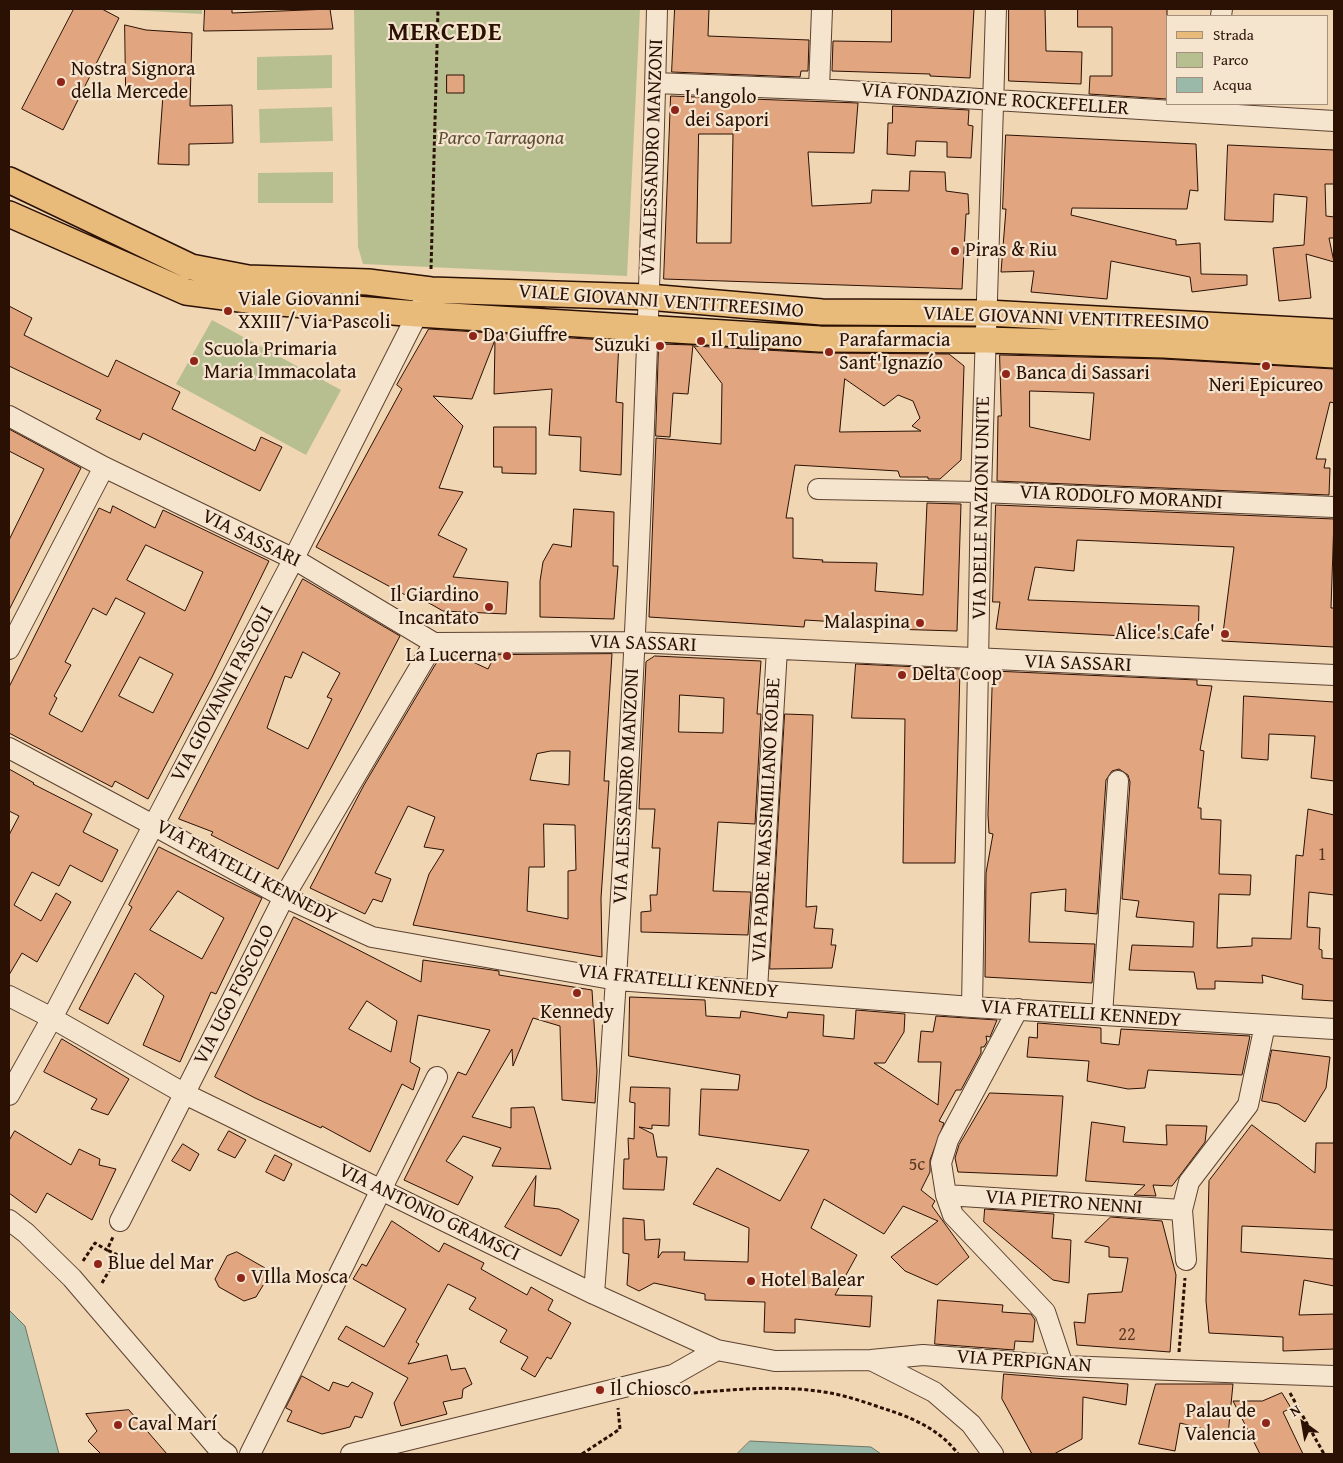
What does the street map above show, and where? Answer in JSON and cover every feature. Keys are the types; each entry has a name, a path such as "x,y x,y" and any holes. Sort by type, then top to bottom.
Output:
{"main road":[{"name":"VIALE GIOVANNI VENTITREESIMO","path":"9,180 191,267 248,278 368,282 431,290 648,297 822,312 987,313 1334,355"},
{"name":"VIALE GIOVANNI VENTITREESIMO","path":"9,214 186,292 255,301 418,314 820,339 985,340 1165,334 1334,332"},
{"path":"820,339 822,312"}],"street":[{"name":"VIA ALESSANDRO MANZONI","path":"594,1294 617,980 634,642 648,328 657,9"},
{"path":"819,89 822,9"},
{"name":"VIA DELLE NAZIONI UNITE","path":"972,1007 981,492 996,9"},
{"name":"VIA FONDAZIONE ROCKEFELLER","path":"655,82 819,89 993,100 1220,109 1334,121"},
{"name":"VIA GIOVANNI PASCOLI","path":"9,1095 52,1018 294,558 431,290"},
{"name":"VIA SASSARI","path":"9,416 104,467 294,558 434,643 634,642 979,660 1334,675"},
{"path":"9,649 104,467"},
{"name":"VIA RODOLFO MORANDI","path":"818,489 981,492 1334,507"},
{"name":"VIA UGO FOSCOLO","path":"120,1221 284,897 434,643"},
{"name":"VIA PADRE MASSIMILIANO KOLBE","path":"757,990 777,649"},
{"name":"VIA FRATELLI KENNEDY","path":"9,748 284,897 372,937 617,980 972,1007 1334,1030"},
{"path":"1102,1015 1118,781"},
{"name":"VIA ANTONIO GRAMSCI","path":"9,996 52,1018 185,1094 594,1294 717,1350 775,1361 871,1360"},
{"path":"1018,1010 948,1140 941,1163 946,1195 953,1215 1045,1312 1063,1366"},
{"path":"1186,1260 1182,1210 1189,1182 1248,1105 1265,1025"},
{"path":"250,1454 437,1077"},
{"name":"VIA PIETRO NENNI","path":"946,1195 1182,1210"},
{"path":"9,1220 72,1278 216,1446 227,1454"},
{"path":"351,1454 673,1375 717,1350"},
{"name":"VIA PERPIGNAN","path":"871,1360 923,1355 1063,1366 1334,1376"},
{"path":"871,1360 934,1392 971,1424 993,1454"}],"path":[{"path":"431,290 438,9"},
{"path":"107,1250 120,1221"},
{"path":"72,1278 95,1244 118,1255 92,1301"},
{"path":"1177,1370 1186,1260"},
{"path":"1280,1374 1324,1454"},
{"path":"675,1394 761,1389 830,1393 908,1417 930,1428 952,1446 958,1454"},
{"path":"608,1410 627,1406"},
{"path":"582,1454 620,1429"}],"green space":[{"path":"112,9 202,9 202,14"},
{"name":"Parco Tarragona","path":"354,9 640,9 627,276 363,264 358,247"},
{"path":"332,55 332,88 257,90 257,57"},
{"path":"332,107 333,141 260,143 259,109"},
{"path":"333,172 333,203 258,203 258,173"},
{"path":"212,320 341,390 306,455 176,384"}],"water":[{"path":"9,1310 25,1326 59,1454 9,1454"},
{"path":"750,1441 871,1447 881,1454 737,1454"}],"building":[{"name":"Nostra Signora della Mercede","path":"74,9 102,9 119,18 63,130 22,109"},
{"path":"205,9 232,9 232,13 330,9 333,29 204,31"},
{"path":"675,9 709,9 708,36 809,40 808,71 801,71 800,77 672,72"},
{"path":"892,9 974,9 970,78 930,76 930,74 832,71 833,41 891,42"},
{"path":"1009,9 1045,9 1046,51 1082,52 1081,84 1009,81"},
{"path":"1078,9 1167,9 1166,99 1089,94 1090,76 1112,76 1112,27 1078,27"},
{"path":"125,25 146,30 192,33 190,106 232,105 233,143 189,144 189,165 158,164 163,95 157,94 157,88 126,89"},
{"path":"447,75 464,75 464,93 447,93"},
{"path":"671,96 858,103 854,153 808,152 812,206 871,203 872,190 909,191 910,171 945,172 946,191 968,194 969,214 966,214 962,289 664,279","holes":["699,134 733,134 731,243 697,243"]},
{"path":"893,106 969,110 968,125 973,126 971,158 947,157 947,142 916,141 915,156 887,154 888,123 892,123"},
{"path":"1006,135 1196,144 1198,191 1190,190 1187,209 1072,208 1071,215 1176,240 1176,245 1200,243 1201,274 1247,275 1247,285 1192,292 1190,277 1111,261 1107,299 1031,292 1034,271 1001,272 1006,209 1003,209"},
{"path":"1228,145 1334,150 1334,184 1325,184 1326,216 1334,217 1334,238 1329,238 1334,262 1306,254 1311,298 1279,301 1273,248 1304,245 1307,197 1274,194 1273,222 1225,220"},
{"path":"9,306 32,318 24,335 108,377 116,360 180,392 172,409 255,451 261,437 282,447 260,491 143,433 140,440 96,419 101,410 9,366"},
{"path":"429,329 619,341 616,402 623,403 621,475 580,471 581,437 549,435 552,389 494,394 495,340 472,399 433,396 463,426 439,488 463,492 438,535 467,549 453,577 508,582 506,614 443,611 413,594 411,598 316,547 402,389 397,385"},
{"path":"659,344 693,345 688,394 673,393 670,437 656,436"},
{"path":"694,346 819,353 949,354 964,366 961,460 940,479 900,477 898,471 795,465 786,518 793,518 793,558 823,560 822,562 877,563 875,591 923,595 927,503 961,504 957,631 856,628 855,623 805,620 804,627 649,617 656,438 721,444 722,384","holes":["845,379 884,406 898,395 913,401 920,418 912,426 921,431 840,432"]},
{"path":"1000,355 1163,359 1334,369 1334,403 1330,402 1316,459 1326,459 1324,468 1330,468 1329,495 997,481 998,416 1001,416","holes":["1030,391 1094,393 1090,440 1030,427"]},
{"path":"494,427 536,427 536,474 502,473 502,467 494,467"},
{"path":"9,429 81,468 9,610 9,540 44,469 9,451"},
{"path":"996,505 1334,519 1331,608 1334,608 1334,647 1222,641 1234,547 1077,540 1074,571 1035,567 1028,600 1199,606 1198,640 996,629 1000,602 993,602"},
{"path":"113,506 155,528 163,510 269,561 212,677 148,799 115,781 112,787 9,733 9,687 99,508 110,513","holes":["146,545 203,572 185,611 127,580","116,598 145,613 82,732 49,714 57,698 54,696 71,665 65,662 93,608 106,615","140,657 173,674 153,713 119,696"]},
{"path":"574,509 614,512 613,566 618,566 614,619 540,617 540,581 543,562 553,544 571,547"},
{"path":"303,579 400,636 278,869 211,835 213,832 179,819","holes":["303,652 340,673 327,697 332,699 308,749 267,728 285,676 291,678"]},
{"path":"612,654 604,781 609,781 601,898 602,957 413,925 429,874 444,850 424,847 435,817 408,806 375,873 391,879 382,902 373,899 365,914 310,888 364,785 441,655 458,655 488,669 495,655","holes":["551,751 570,751 569,785 530,780 537,754","544,824 575,825 576,870 568,871 568,919 527,911 529,867 544,867"]},
{"path":"655,656 761,661 757,714 761,714 755,824 718,822 713,891 751,892 748,935 641,932 641,912 651,911 650,895 657,895 660,848 652,848 655,809 639,809 646,662","holes":["680,695 724,698 723,733 679,732"]},
{"path":"856,664 960,669 955,863 903,863 905,719 852,718"},
{"path":"993,671 1197,680 1197,685 1212,686 1200,750 1204,751 1198,808 1201,808 1201,819 1221,820 1219,874 1251,875 1250,895 1219,894 1217,948 1252,946 1252,938 1291,939 1296,855 1303,856 1308,809 1334,815 1334,895 1309,892 1307,927 1320,928 1319,949 1322,950 1322,958 1334,959 1334,1001 1302,999 1303,985 1262,975 1263,983 1215,981 1215,989 1197,989 1194,972 1129,970 1132,945 1193,947 1194,922 1136,917 1139,901 1122,899 1130,782 1128,775 1119,769 1112,771 1106,780 1097,914 1065,911 1066,889 1031,893 1029,942 1095,944 1092,983 985,977 986,873 993,834 989,833 988,815"},
{"path":"1244,696 1334,702 1334,781 1311,778 1315,736 1269,734 1268,760 1242,758"},
{"path":"785,714 813,715 806,907 817,906 814,928 833,929 831,945 836,945 832,968 770,969"},
{"path":"9,769 33,784 92,814 83,832 118,850 102,882 70,865 59,886 32,872 14,905 41,921 56,893 71,902 37,962 22,953 9,975 9,835 19,816 9,811"},
{"path":"159,847 262,898 216,994 211,992 180,1062 143,1045 164,996 135,973 108,1024 79,1009 132,907 129,905","holes":["178,891 224,918 202,959 150,930"]},
{"path":"294,917 421,982 423,960 499,971 499,975 592,990 597,1071 595,1103 562,1100 560,1026 533,1018 513,1066 512,1049 472,1117 511,1128 511,1108 534,1107 551,1169 492,1166 501,1148 463,1136 446,1161 473,1177 458,1205 404,1180 458,1072 466,1075 490,1030 418,1015 410,1062 420,1068 413,1090 402,1084 370,1152 322,1126 321,1128 255,1098 215,1077","holes":["367,1001 397,1021 391,1052 349,1029"]},
{"path":"630,997 705,1000 706,1016 740,1018 741,1011 787,1018 788,1012 824,1015 823,1036 854,1039 856,1010 905,1014 904,1032 885,1063 874,1063 938,1105 941,1062 918,1062 921,1031 933,1032 936,1016 997,1020 990,1037 986,1036 987,1042 984,1047 981,1047 981,1053 961,1090 956,1090 939,1121 944,1123 930,1160 930,1172 921,1190 935,1201 932,1206 969,1257 937,1285 905,1271 891,1257 938,1221 903,1206 884,1234 824,1199 811,1228 857,1255 835,1295 872,1296 870,1327 795,1319 795,1333 764,1332 765,1302 705,1300 705,1294 654,1283 639,1291 627,1285 629,1254 623,1253 623,1218 644,1220 645,1240 660,1239 658,1258 662,1252 685,1252 684,1260 748,1262 749,1228 693,1204 717,1168 780,1201 809,1150 699,1135 701,1089 738,1090 740,1075 629,1056"},
{"path":"1038,1023 1101,1028 1101,1043 1119,1045 1121,1029 1250,1036 1242,1075 1148,1070 1145,1088 1128,1089 1087,1081 1089,1061 1027,1057 1029,1037 1037,1038"},
{"path":"62,1039 129,1079 108,1115 91,1109 97,1099 44,1072"},
{"path":"1272,1050 1330,1057 1326,1088 1305,1122 1278,1104 1262,1101"},
{"path":"631,1087 670,1088 669,1126 652,1125 652,1129 639,1127 653,1134 657,1157 667,1157 664,1190 623,1189 624,1159 629,1159 628,1138 634,1139 635,1103 630,1102"},
{"path":"990,1093 1063,1096 1057,1176 958,1172 955,1158 959,1145"},
{"path":"1092,1122 1125,1127 1123,1142 1167,1145 1166,1125 1207,1126 1205,1142 1172,1186 1153,1185 1156,1196 1134,1195 1145,1185 1086,1181"},
{"path":"1252,1125 1315,1173 1316,1143 1334,1143 1334,1230 1242,1226 1241,1252 1334,1259 1334,1286 1304,1280 1299,1315 1334,1314 1334,1349 1283,1351 1283,1337 1209,1333 1206,1301 1209,1181"},
{"path":"15,1131 71,1165 79,1149 100,1159 99,1165 116,1169 92,1220 47,1193 36,1213 9,1193 9,1141"},
{"path":"229,1131 246,1140 235,1158 218,1150"},
{"path":"183,1144 199,1154 190,1171 172,1161"},
{"path":"275,1155 292,1164 284,1181 266,1172"},
{"path":"536,1176 534,1206 559,1209 579,1220 561,1256 505,1227"},
{"path":"985,1209 1054,1214 1052,1238 1071,1240 1069,1283 1053,1280 984,1222"},
{"path":"1111,1217 1162,1221 1176,1275 1170,1352 1077,1345 1074,1322 1085,1323 1088,1294 1122,1292 1128,1258 1109,1257 1109,1247 1085,1242"},
{"path":"392,1221 439,1252 444,1243 484,1263 481,1269 527,1295 531,1287 553,1300 548,1310 571,1323 551,1359 547,1357 535,1377 521,1369 528,1357 500,1342 507,1330 469,1309 476,1298 448,1284 416,1342 419,1344 408,1364 447,1355 451,1370 465,1368 472,1384 463,1389 462,1398 443,1402 447,1414 401,1426 394,1403 408,1378 338,1339 346,1326 384,1347 406,1309 353,1279 362,1264 366,1266"},
{"name":"VIlla Mosca","path":"237,1252 265,1268 268,1277 256,1297 244,1301 219,1287 215,1279 227,1256"},
{"path":"938,1300 1003,1305 1002,1312 1031,1314 1035,1320 1033,1342 1015,1341 1014,1350 935,1344"},
{"path":"1004,1374 1128,1384 1126,1405 1083,1397 1082,1439 1054,1454 1032,1454 1002,1399"},
{"path":"302,1376 329,1391 333,1382 348,1387 352,1382 373,1393 362,1418 355,1416 350,1427 322,1434 287,1421 292,1411 286,1408"},
{"path":"1156,1384 1233,1384 1228,1435 1180,1423 1175,1451 1139,1444"},
{"path":"1282,1393 1291,1408 1283,1412 1303,1454 1260,1454 1233,1401 1262,1401"},
{"name":"Caval Marí","path":"129,1410 167,1454 101,1454 88,1441 97,1431 86,1414"}],"place":[{"name":"Nostra Signora della Mercede","path":"61,82"},
{"name":"L'angolo dei Sapori","path":"675,110"},
{"name":"Piras & Riu","path":"955,251"},
{"name":"Viale Giovanni XXIII / Via Pascoli","path":"228,311"},
{"name":"Da Giuffre","path":"473,336"},
{"name":"Il Tulipano","path":"701,341"},
{"name":"Suzuki","path":"660,346"},
{"name":"Parafarmacia Sant'Ignazío","path":"829,352"},
{"name":"Scuola Primaria Maria Immacolata","path":"194,361"},
{"name":"Neri Epicureo","path":"1266,366"},
{"name":"Banca di Sassari","path":"1006,374"},
{"name":"Il Giardino Incantato","path":"489,607"},
{"name":"Malaspina","path":"920,623"},
{"name":"Alice's Cafe'","path":"1225,634"},
{"name":"La Lucerna","path":"507,656"},
{"name":"Delta Coop","path":"902,675"},
{"name":"Kennedy","path":"577,993"},
{"name":"Blue del Mar","path":"98,1264"},
{"name":"VIlla Mosca","path":"241,1278"},
{"name":"Hotel Balear","path":"751,1281"},
{"name":"Il Chiosco","path":"600,1390"},
{"name":"Palau de Valencia","path":"1266,1423"},
{"name":"Caval Marí","path":"118,1425"}],"district":[{"name":"MERCEDE","path":"445,34"}]}
